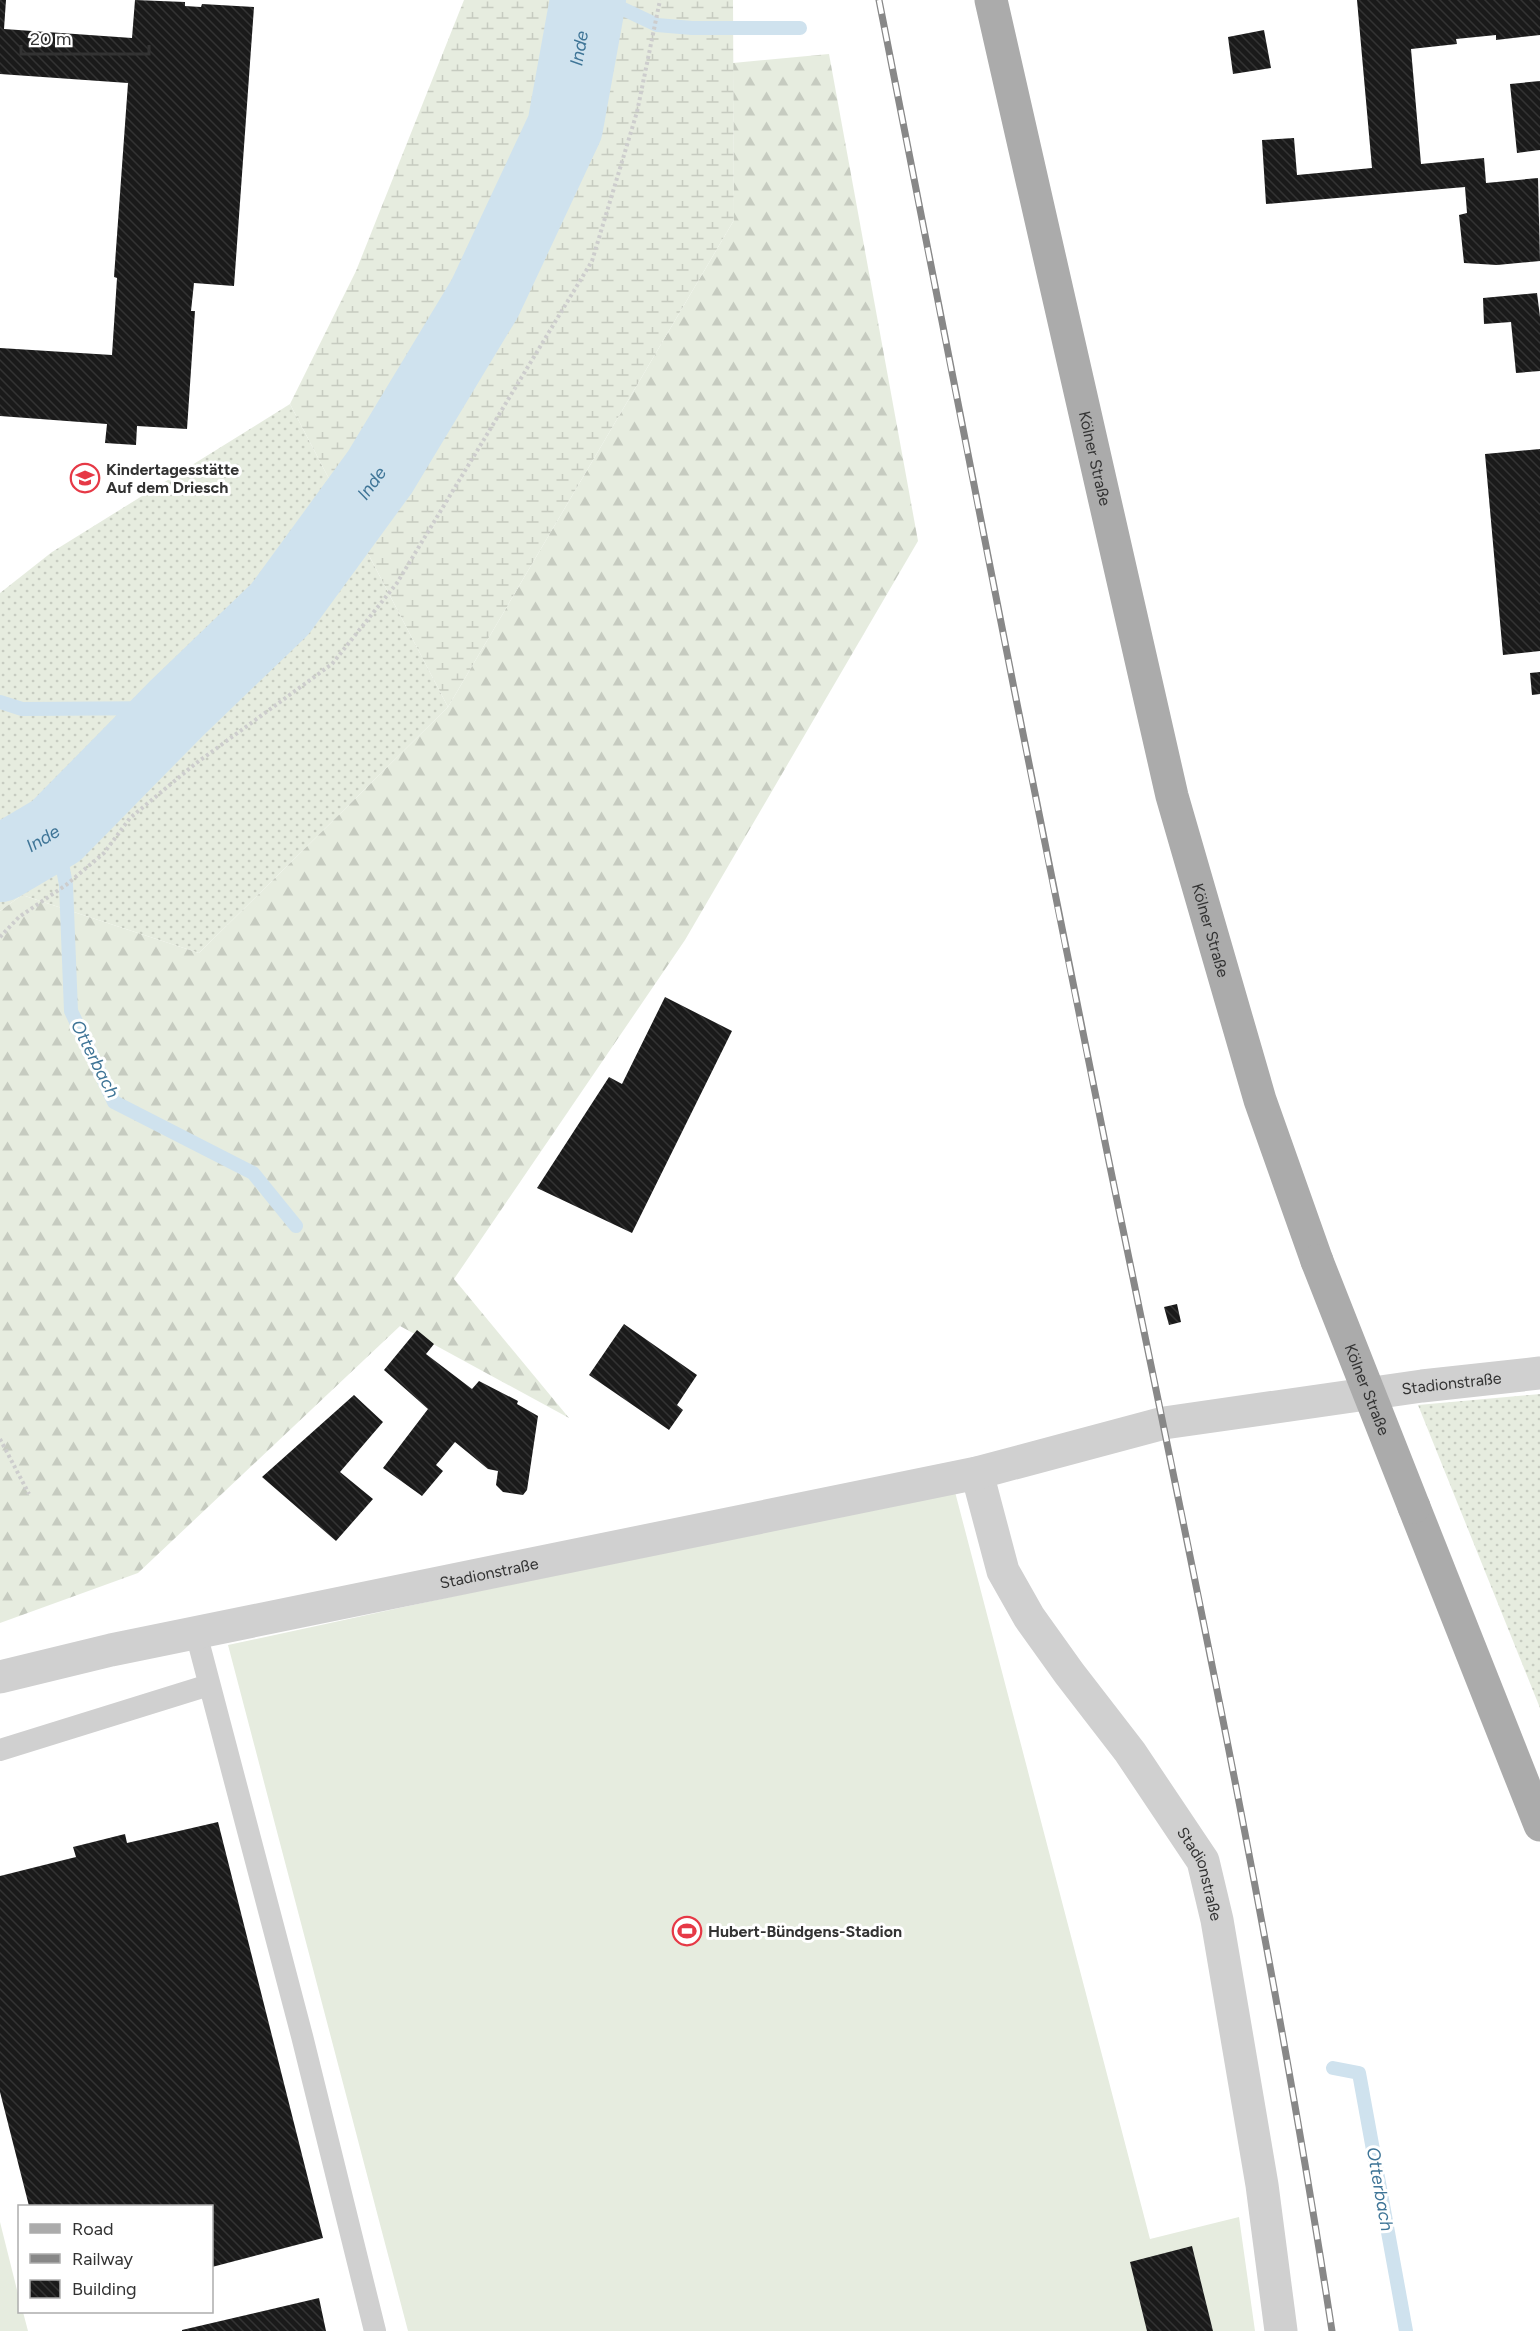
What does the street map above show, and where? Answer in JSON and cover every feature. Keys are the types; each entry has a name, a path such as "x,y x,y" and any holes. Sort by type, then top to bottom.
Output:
{"main road":[{"name":"Kölner Straße","path":"991,0 1172,796 1260,1100 1317,1261 1540,1826"}],"street":[{"name":"Stadionstraße","path":"0,1677 111,1650 977,1473 1164,1424 1422,1386 1540,1373"},
{"name":"Stadionstraße","path":"977,1473 1003,1571 1029,1617 1130,1752 1203,1860 1219,1932 1262,2185 1281,2331"}],"lane":[{"path":"196,1633 302,2036 375,2331"},
{"path":"0,1750 209,1685"}],"path":[{"path":"0,937 19,917 66,885 104,854 130,818 195,764 332,664 397,583 592,261 637,112 660,0"},
{"path":"0,1439 29,1494"}],"green space":[{"path":"464,0 733,0 734,220 448,707 290,404 356,271"},
{"path":"829,54 918,541 685,940 454,1279 569,1418 400,1326 138,1573 0,1623 0,911 22,895 199,953 448,707 734,220 733,63"},
{"path":"290,404 448,707 199,953 22,895 0,911 0,593 52,552"},
{"path":"1540,1394 1540,1708 1418,1405"},
{"name":"Hubert-Bündgens-Stadion","path":"954,1488 1150,2239 1239,2217 1255,2331 408,2331 228,1645"},
{"path":"0,2222 18,2294 18,2313 23,2313 28,2331 0,2331"}],"building":[{"path":"0,0 6,0 4,29 132,38 135,0 185,2 185,6 201,7 202,4 254,7 234,286 194,283 191,311 195,311 187,429 137,426 136,445 105,443 107,424 0,416 0,348 112,355 117,278 114,277 128,83 0,74"},
{"path":"1357,0 1540,0 1540,35 1496,40 1496,35 1456,39 1457,44 1411,49 1421,164 1484,158 1486,183 1538,178 1540,261 1497,265 1464,263 1459,215 1467,213 1465,187 1266,204 1262,140 1294,138 1297,175 1372,168"},
{"path":"1264,30 1271,68 1233,74 1228,37"},
{"path":"1540,81 1540,150 1517,153 1510,84"},
{"path":"1537,293 1540,317 1540,371 1516,373 1511,322 1484,324 1483,298"},
{"path":"1540,449 1540,651 1503,655 1485,454"},
{"path":"1540,672 1540,694 1532,695 1530,673"},
{"path":"665,997 732,1031 632,1233 537,1188 609,1077 622,1084"},
{"path":"1177,1304 1181,1322 1169,1325 1164,1307"},
{"path":"624,1324 697,1375 677,1405 683,1410 669,1430 589,1375"},
{"path":"417,1330 434,1344 426,1354 472,1389 479,1381 518,1401 517,1404 538,1416 527,1490 523,1495 503,1492 496,1485 498,1471 488,1469 455,1442 436,1465 443,1471 422,1496 383,1468 428,1409 384,1370"},
{"path":"354,1395 383,1422 340,1472 373,1499 336,1541 262,1477"},
{"path":"218,1822 323,2238 213,2267 213,2205 29,2205 0,2092 0,1876 76,1857 73,1847 125,1834 127,1843"},
{"path":"1192,2246 1213,2331 1147,2331 1130,2262"},
{"path":"319,2298 326,2331 182,2331 182,2330"}],"waterway":[{"name":"Inde","path":"0,864 56,831 177,708 280,609 380,472 485,298 565,127 588,0"},
{"path":"604,0 657,25 692,28 800,28"},
{"path":"0,702 22,709 177,708"},
{"name":"Otterbach","path":"56,831 66,885 71,1011 114,1102 253,1173 296,1226"},
{"name":"Otterbach","path":"1333,2068 1359,2073 1406,2331"}],"railway":[{"path":"879,0 1048,860 1255,1886 1332,2331"}],"place":[{"name":"Kindertagesstätte Auf dem Driesch","path":"85,478"},
{"name":"Hubert-Bündgens-Stadion","path":"687,1931"}]}
